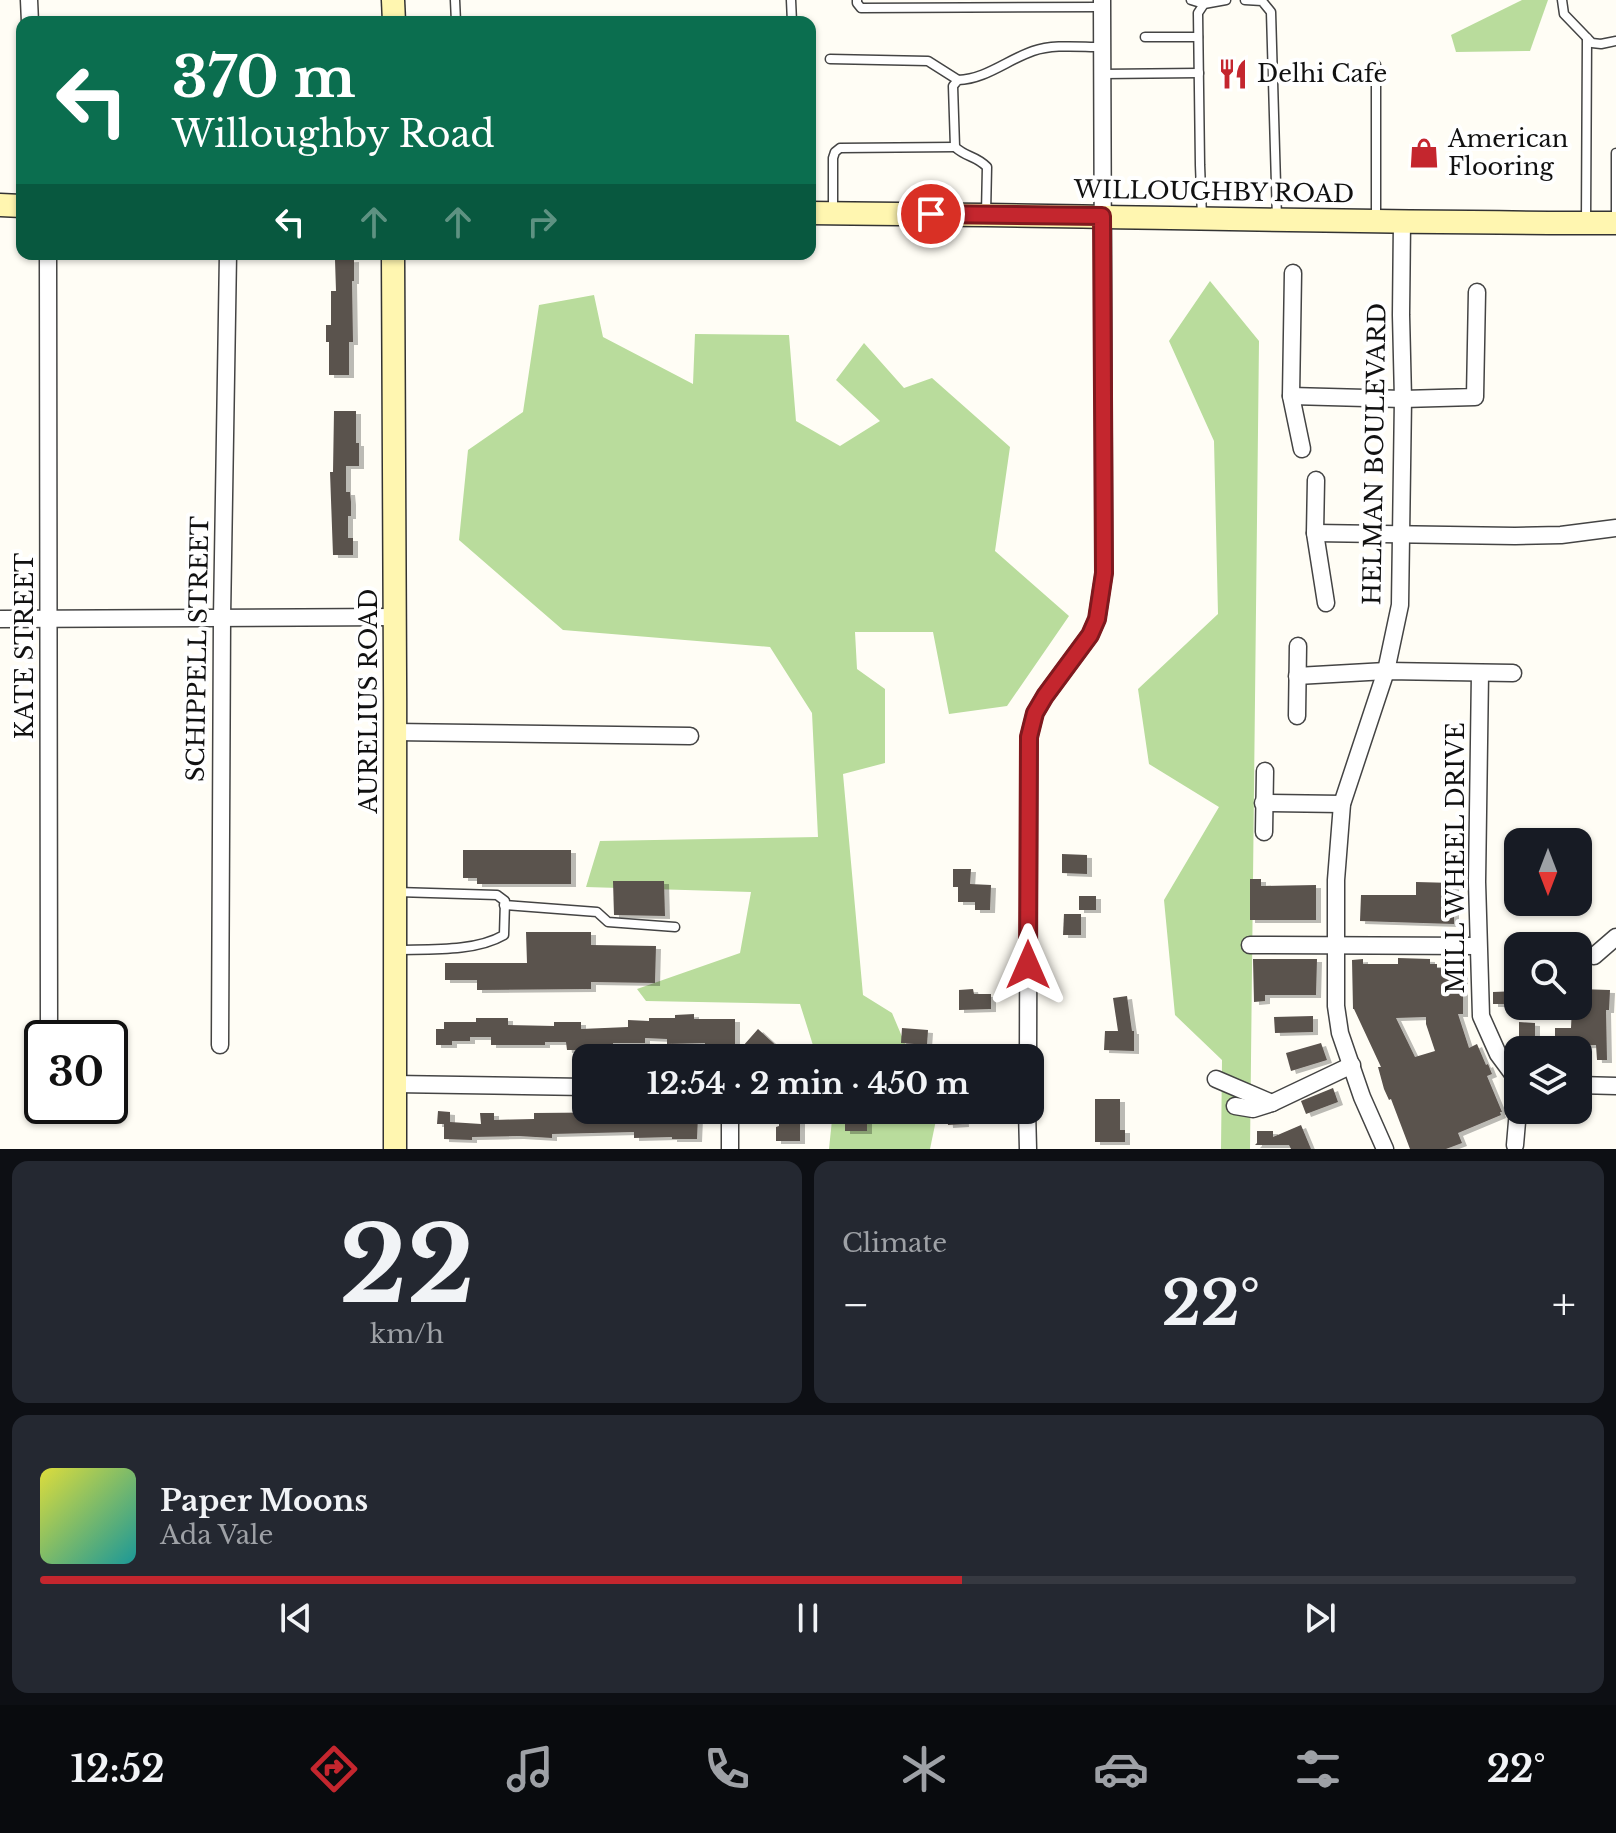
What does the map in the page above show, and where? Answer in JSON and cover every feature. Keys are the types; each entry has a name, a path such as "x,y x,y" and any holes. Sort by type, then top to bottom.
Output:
{"street":[{"path":"1028,1044 1029,737 1035,713 1045,696 1090,635 1097,619 1104,573 1102,4"},
{"name":"WILLOUGHBY ROAD","path":"816,213 1616,223"},
{"name":"HELMAN BOULEVARD","path":"1385,1149 1362,1097 1340,1033 1336,1006 1336,880 1342,804 1386,671 1400,605 1402,222"},
{"name":"KATE STREET","path":"48,260 49,1020"},
{"name":"SCHIPPELL STREET","path":"220,1045 228,260"},
{"name":"AURELIUS ROAD","path":"393,260 395,1149"},
{"path":"1293,273 1291,396 1302,449"},
{"path":"1291,396 1475,397 1477,292"},
{"path":"1316,480 1315,533 1326,603"},
{"path":"1315,533 1515,536 1561,535 1616,528"},
{"path":"0,619 396,617"},
{"path":"1297,716 1298,646"},
{"path":"1297,676 1386,671 1513,673"},
{"name":"MILL WHEEL DRIVE","path":"1480,673 1478,946 1481,1016 1504,1062"},
{"path":"394,732 690,736"},
{"path":"1264,832 1265,771"},
{"path":"1263,803 1342,804"},
{"path":"1594,956 1616,937"},
{"path":"1250,945 1478,946"},
{"path":"1235,1106 1253,1109 1272,1103 1352,1065"},
{"path":"1216,1079 1272,1103"},
{"path":"395,1084 572,1087"},
{"path":"1592,1085 1616,1086"},
{"path":"730,1124 730,1149"},
{"path":"1027,1124 1028,1149"},
{"path":"1515,1145 1517,1124"}],"lane":[{"path":"857,0 861,8 1102,4"},
{"path":"1191,0 1204,4 1226,0"},
{"path":"1245,0 1262,1 1271,12 1277,219"},
{"path":"1562,0 1564,14 1592,43 1616,41"},
{"path":"1202,218 1198,13 1204,4"},
{"path":"1145,37 1198,37"},
{"path":"1586,223 1587,38"},
{"path":"830,59 928,61 958,80 971,80 1033,51 1053,47 1102,47"},
{"path":"1376,65 1376,222"},
{"path":"1102,74 1199,73"},
{"path":"955,147 953,86 958,80"},
{"path":"833,213 833,158 840,148 955,147 963,154 979,159 987,167 986,214"},
{"path":"1616,153 1616,223"},
{"path":"395,892 497,895 505,901 504,935 496,940 457,948 395,950"},
{"path":"504,905 597,912 608,922 675,927"}],"green space":[{"path":"1522,0 1548,0 1530,51 1456,52 1451,35"},
{"path":"1210,281 1259,341 1250,1149 1221,1149 1222,1060 1175,1015 1164,900 1219,807 1149,764 1138,689 1218,614 1214,441 1169,341"},
{"path":"594,295 603,337 693,384 695,334 789,335 796,421 840,446 880,421 836,380 864,343 904,388 932,378 1010,447 995,551 1069,616 1007,706 949,714 933,632 855,632 857,669 885,689 885,763 843,774 863,995 892,1013 905,1044 813,1044 800,1004 646,1001 637,989 740,953 751,892 586,887 600,841 818,837 812,713 770,647 563,630 459,540 468,450 523,412 539,305"},
{"path":"832,1124 935,1124 930,1149 829,1149"}],"building":[{"path":"335,260 354,260 353,342 349,342 349,375 329,375 326,325 331,325 331,291 336,291"},
{"path":"334,411 356,411 359,466 346,466 346,492 350,492 351,502 348,538 353,538 353,555 333,555 330,472 333,472"},
{"path":"463,850 571,850 571,884 477,884 477,878 463,878"},
{"path":"1062,854 1087,855 1087,874 1062,873"},
{"path":"953,869 971,869 970,884 991,885 990,910 975,910 975,902 958,902 958,887 953,887"},
{"path":"1250,879 1261,879 1261,886 1316,885 1316,920 1250,920"},
{"path":"613,881 664,881 665,916 614,915"},
{"path":"1416,882 1454,883 1454,924 1360,921 1361,895 1416,895"},
{"path":"1079,896 1096,896 1096,910 1079,910"},
{"path":"1064,914 1081,914 1081,935 1063,935"},
{"path":"526,932 591,932 591,945 656,946 655,983 591,982 591,989 477,990 477,980 445,980 445,963 527,963"},
{"path":"1398,958 1430,959 1430,964 1437,964 1437,968 1463,969 1463,1014 1458,1014 1469,1048 1477,1044 1488,1064 1492,1074 1487,1076 1502,1112 1458,1133 1462,1143 1446,1149 1410,1149 1391,1099 1384,1089 1378,1067 1381,1067 1353,1009 1352,960 1363,959 1363,964 1398,964","holes":["1426,1017 1435,1051 1415,1057 1396,1018"]},
{"path":"1253,959 1317,959 1316,995 1265,995 1265,1001 1254,1002"},
{"path":"973,989 974,994 991,994 991,1009 959,1010 959,990"},
{"path":"1592,989 1610,990 1609,1010 1606,1010 1607,1060 1597,1060 1592,1036 1555,1036 1555,1028 1571,1028 1571,1020 1592,1020"},
{"path":"1493,992 1504,992 1504,1004 1493,1004"},
{"path":"1127,996 1134,1031 1134,1051 1104,1050 1105,1031 1118,1031 1113,998"},
{"path":"694,1014 694,1019 735,1019 735,1044 667,1044 667,1039 645,1038 645,1043 572,1044 572,1050 567,1050 566,1042 491,1045 491,1037 470,1037 470,1041 436,1045 436,1029 444,1029 444,1022 508,1018 508,1025 554,1026 554,1022 581,1022 581,1029 628,1027 628,1020 649,1021 649,1018 675,1018 675,1015"},
{"path":"1313,1016 1313,1032 1275,1033 1274,1017"},
{"path":"1519,1022 1535,1023 1535,1036 1519,1036"},
{"path":"902,1028 928,1030 927,1044 901,1043"},
{"path":"758,1029 774,1044 745,1044"},
{"path":"1321,1043 1327,1060 1291,1071 1286,1053"},
{"path":"1333,1088 1338,1102 1306,1114 1301,1101"},
{"path":"1095,1099 1120,1099 1120,1130 1125,1130 1125,1142 1095,1142"},
{"path":"438,1111 450,1112 450,1122 481,1124 480,1113 494,1113 494,1120 534,1119 534,1113 572,1113 572,1124 698,1124 697,1139 634,1138 634,1132 552,1134 552,1138 444,1139 444,1124 437,1124"},
{"path":"800,1124 800,1141 776,1141 776,1127"},
{"path":"845,1124 867,1124 867,1131 845,1131"},
{"path":"1301,1125 1311,1149 1291,1149 1289,1145 1255,1145 1257,1131 1273,1131 1273,1137"}],"place":[{"name":"Delhi Cafe","path":"1233,74"},
{"name":"American Flooring","path":"1424,153"}],"route":[{"path":"931,214 1102,216 1104,573 1097,619 1090,635 1045,696 1035,713 1029,737 1028,965"}]}
